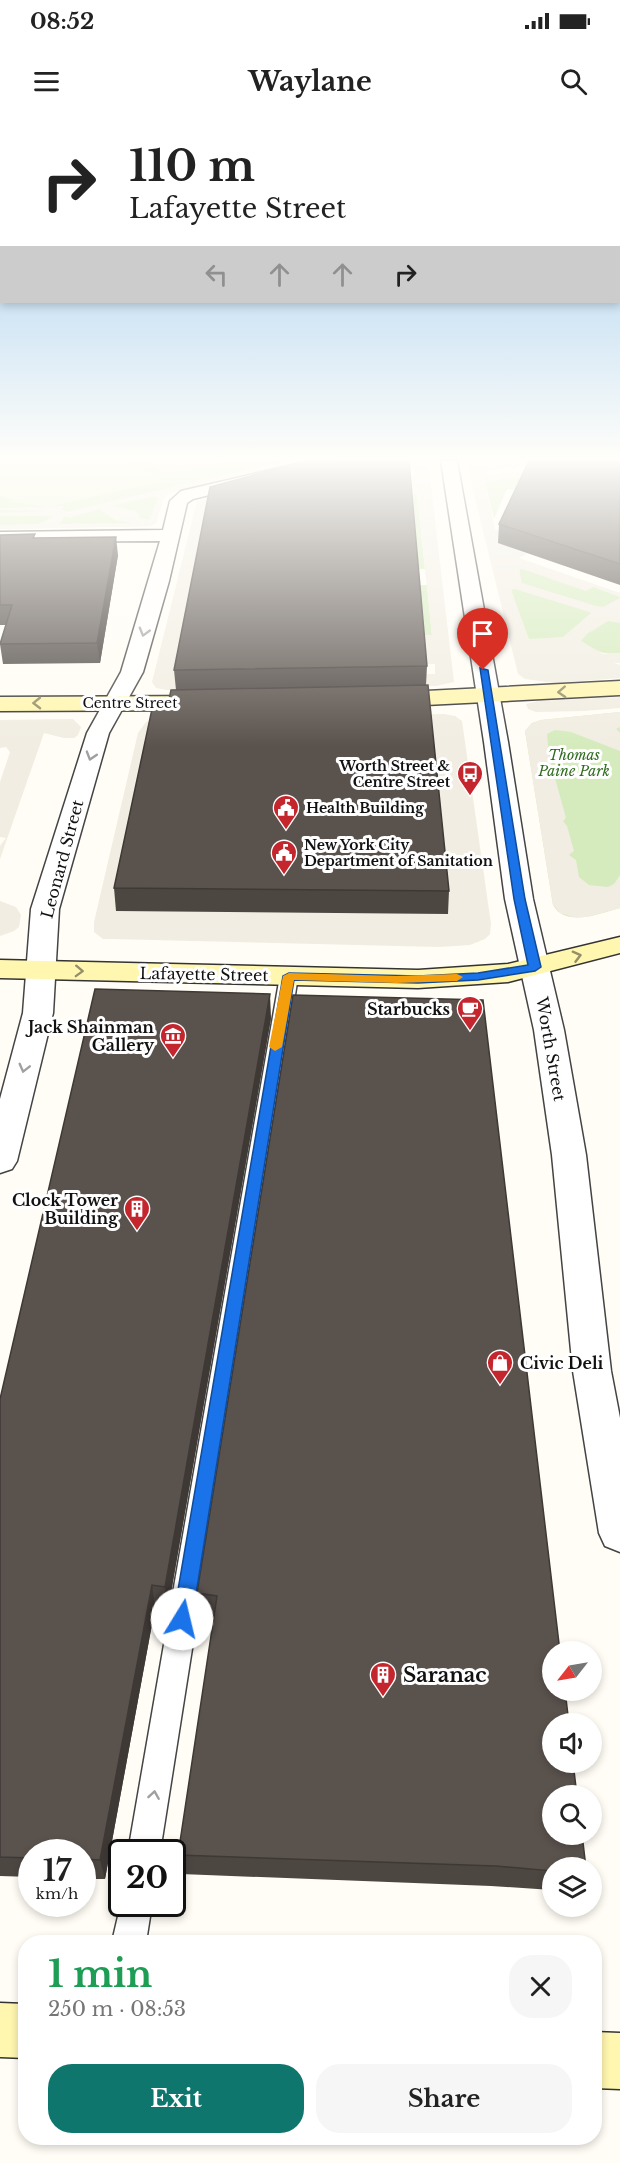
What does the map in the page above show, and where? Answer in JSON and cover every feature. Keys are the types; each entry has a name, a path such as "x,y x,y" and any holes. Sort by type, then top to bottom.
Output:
{"main road":[{"path":"370,700 620,688"},
{"name":"Centre Street","path":"0,704 232,703"},
{"name":"Lafayette Street","path":"0,969 426,979 478,976 535,967 620,945"},
{"path":"0,2030 18,2031"},
{"path":"602,2060 620,2061"}],"street":[{"name":"Leonard Street","path":"0,1161 38,1013 45,909 98,733 132,672 165,556"},
{"name":"Worth Street","path":"464,556 519,899 549,1030 569,1155 592,1371 620,1533"}],"lane":[{"path":"146,1839 289,976"},
{"path":"130,1935 134,1917"}],"green space":[{"path":"415,556 424,556 425,569 416,569"},
{"path":"519,569 620,593 620,653 601,652 564,640 527,638 511,590 521,583"},
{"path":"418,585 427,585 432,636 422,635"},
{"name":"Thomas Paine Park","path":"620,712 620,908 584,917 566,916 553,905 525,731 532,723 541,720"}],"shaded area":[{"path":"183,556 342,556 333,675 435,674 435,664 425,664 422,635 432,635 424,556 439,556 454,682 436,686 167,690 156,688 152,682"},
{"path":"489,556 522,556 519,558 620,593 620,597 593,587 586,591 522,569 519,570 522,583 596,606 603,607 620,598 620,623 608,621 587,634 581,641 603,654 620,653 620,663 614,663 620,665 620,678 554,683 525,679 518,674","holes":["515,589 591,613 563,637 529,639 511,590"]},
{"path":"620,697 620,708 584,711 536,712 528,709 526,704 538,701"},
{"path":"620,712 620,727 616,729 620,733 620,751 571,732 555,730 547,734 549,756 566,818 563,821 567,826 574,851 569,855 576,860 579,877 589,885 608,887 614,884 620,875 620,908 587,917 573,917 560,913 553,905 525,731 532,723 541,720"},
{"name":"Health Building","path":"444,714 455,716 462,721 491,924 490,934 485,939 470,945 439,947 103,939 94,932 94,922 138,733 146,722 160,719"},
{"path":"73,719 81,727 74,738 44,733 0,859 0,846 6,838 0,837 0,782 10,752 6,747 0,748 0,720"},
{"path":"0,901 16,907 21,915 19,927 0,936"}],"building":[{"path":"0,556 113,556 97,643 0,644 12,605 0,605"},
{"path":"196,556 417,556 427,666 174,670"},
{"path":"597,556 620,556 620,564"},
{"name":"Health Building","path":"428,685 449,891 114,888 152,709 167,709 171,690"},
{"name":"Clock Tower Building","path":"95,989 270,994 165,1587 152,1585 100,1860 96,1860 96,1839 18,1839 18,1858 0,1857 0,1399"},
{"path":"293,995 483,1000 559,1641 542,1641 542,1701 566,1701 568,1713 542,1713 542,1773 574,1773 576,1785 542,1785 542,1845 583,1845 585,1857 542,1857 542,1870 496,1866 186,1855 186,1839 180,1839 217,1596 197,1593"}],"slow traffic":[{"path":"275,1047 289,976 396,980 457,977"}],"place":[{"name":"Worth Street & Centre Street","path":"470,797"},
{"name":"Health Building","path":"286,831"},
{"name":"New York City Department of Sanitation","path":"284,876"},
{"name":"Starbucks","path":"470,1032"},
{"name":"Jack Shainman Gallery","path":"173,1059"},
{"name":"Clock Tower Building","path":"137,1232"},
{"name":"Civic Deli","path":"500,1386"},
{"name":"Saranac","path":"383,1698"}],"route":[{"path":"182,1619 277,1035 289,976 396,980 478,976 535,967 519,899 483,670"}]}
